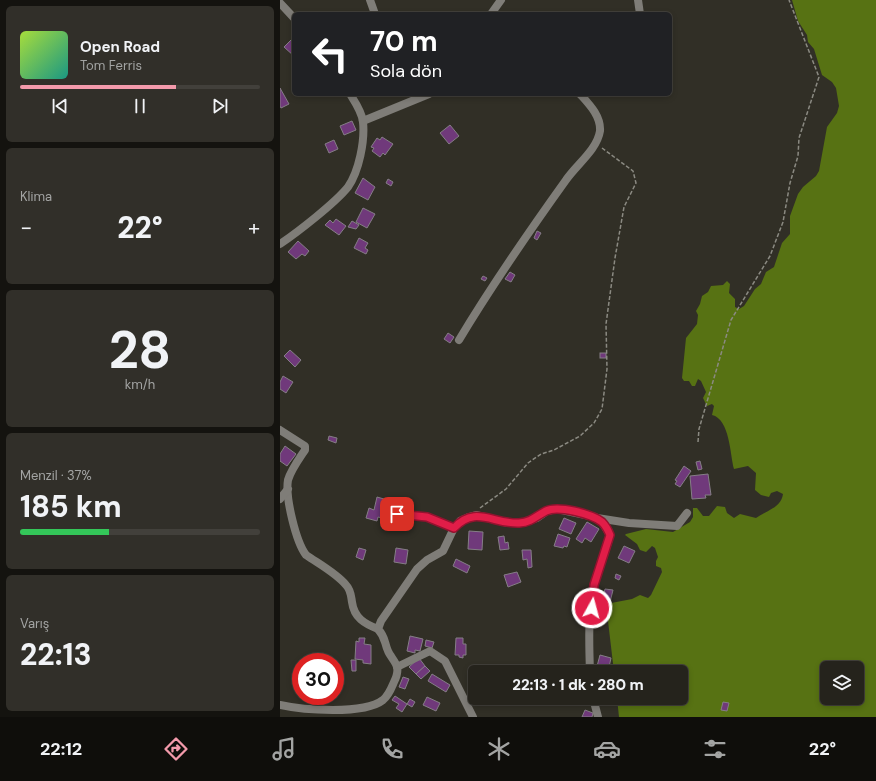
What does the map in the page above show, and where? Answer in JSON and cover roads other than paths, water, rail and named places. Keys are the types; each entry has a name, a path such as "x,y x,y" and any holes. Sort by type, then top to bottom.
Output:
{"street":[{"path":"370,0 374,12"},
{"path":"492,12 501,0"},
{"path":"638,0 640,12"},
{"path":"280,2 292,16"},
{"path":"280,244 292,236 348,186 353,178 361,148 364,121 351,96"},
{"path":"364,121 424,96"},
{"path":"459,340 508,263 567,179 596,143 600,126 597,115 582,96"},
{"path":"280,430 305,446 305,450 288,480 288,489 295,532 302,550 306,555 342,580 348,586 356,615 366,624 378,629 384,636 387,650 397,667 395,679 390,692 382,701 370,706 354,709 330,710 293,708 280,705"},
{"path":"280,499 288,489"},
{"path":"378,629 381,621 408,580 427,560 443,551 454,528 460,521 476,515 508,523 525,522 537,518 546,511 558,509 629,523 677,526 687,513"},
{"path":"392,513 427,517 454,528"},
{"path":"590,665 589,648 594,585 610,535 602,522 595,517"},
{"path":"397,667 430,651 446,661 473,717"},
{"path":"595,705 598,717"}]}
